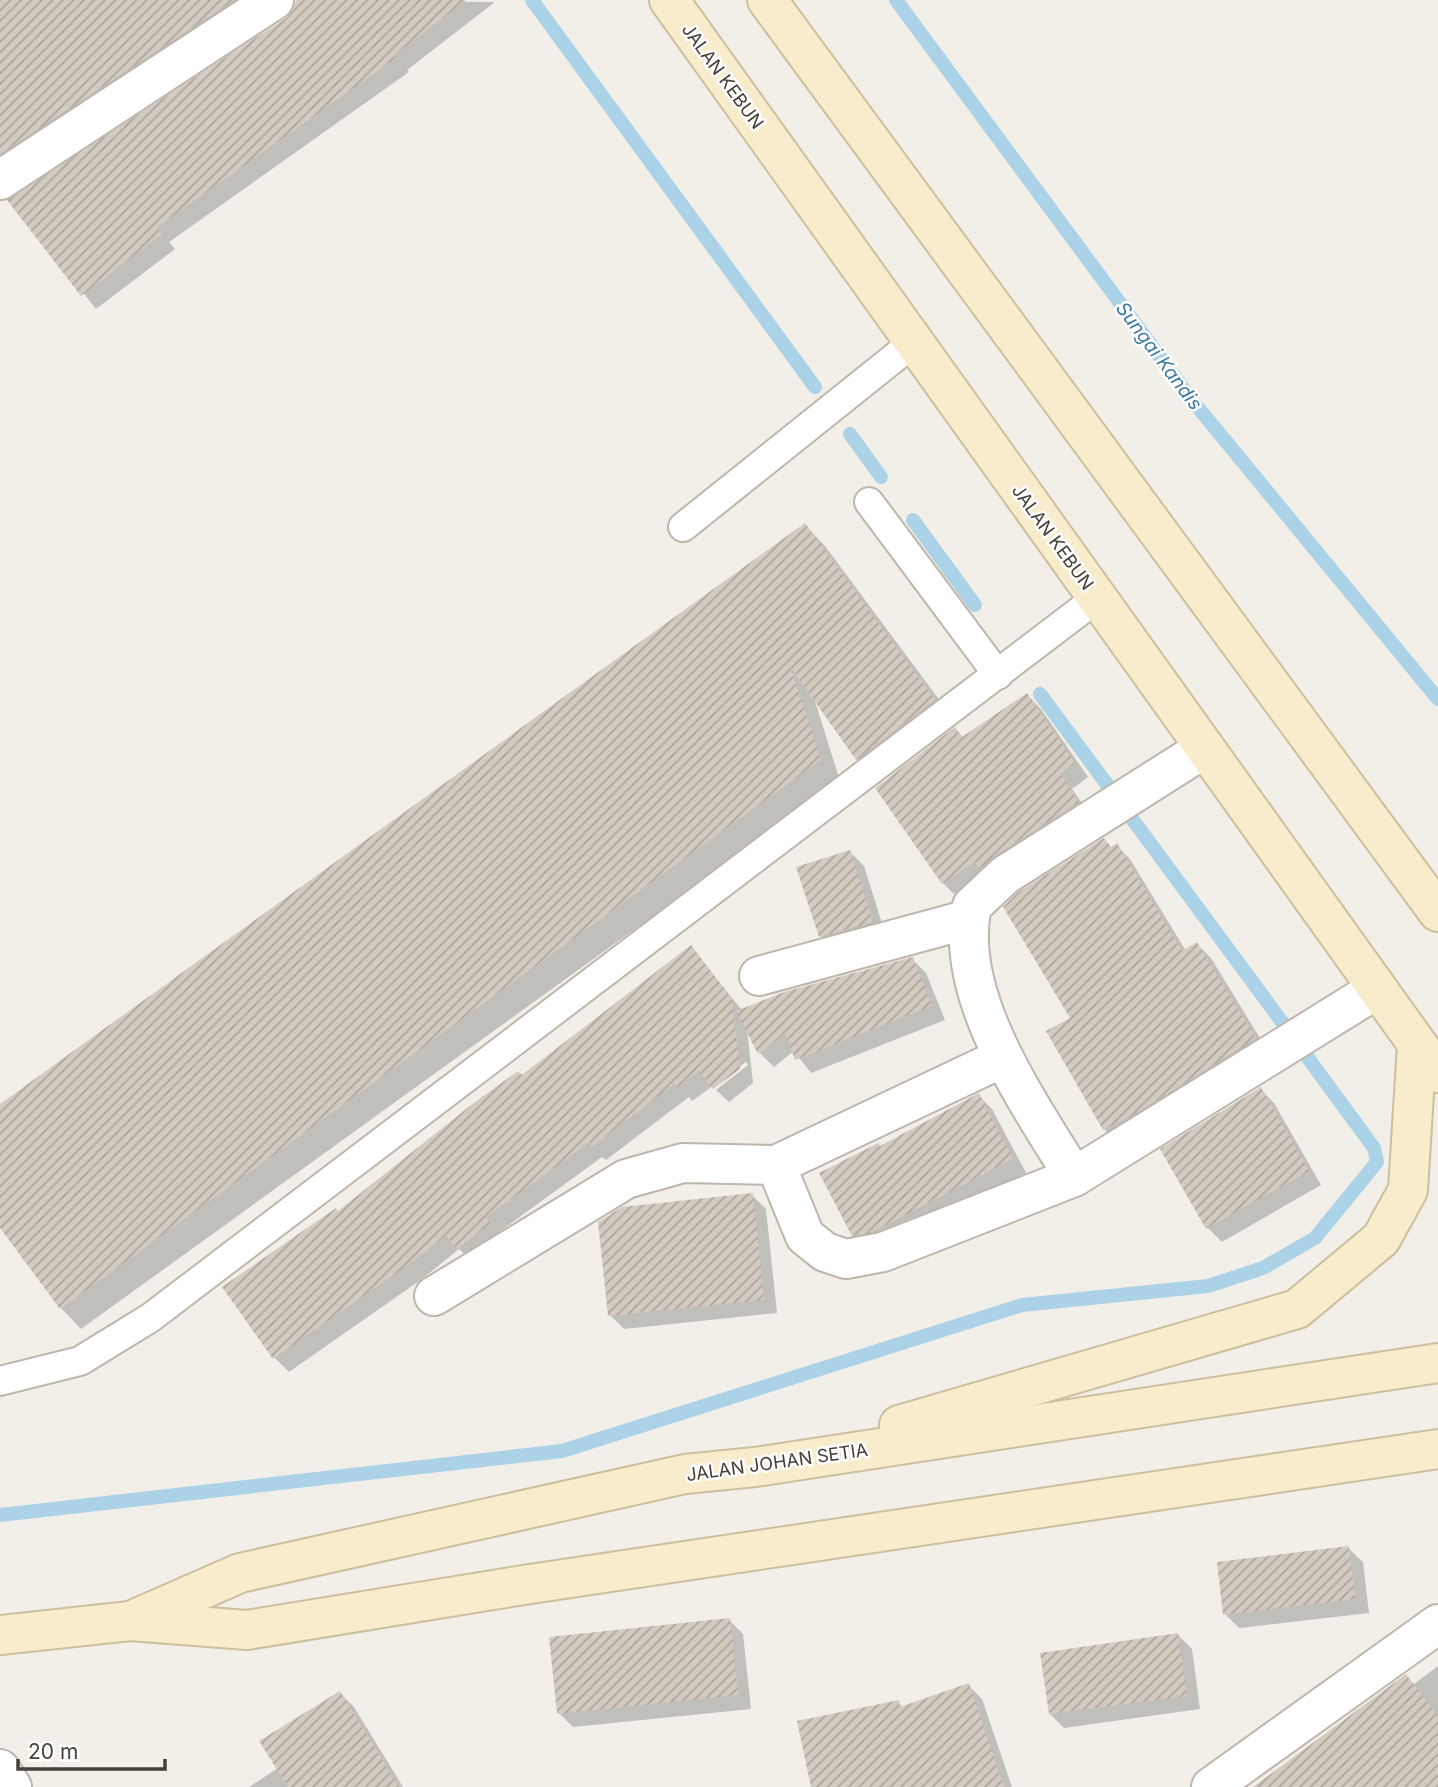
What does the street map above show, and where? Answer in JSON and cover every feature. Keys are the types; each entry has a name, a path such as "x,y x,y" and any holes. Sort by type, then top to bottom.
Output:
{"main road":[{"name":"JALAN KEBUN","path":"669,0 1428,1059"},
{"path":"767,0 1438,912"},
{"path":"755,1467 1297,1308 1381,1239 1408,1189 1428,1059"},
{"name":"JALAN JOHAN SETIA","path":"130,1622 240,1573 685,1474 755,1467 1438,1363"},
{"name":"JALAN JOHAN SETIA","path":"0,1635 130,1622 247,1630 530,1584 1438,1448"}],"street":[{"path":"0,180 274,0"},
{"path":"1074,1178 1002,1058 969,960 969,919 972,906 1005,875 1205,748"},
{"path":"759,976 969,919"},
{"path":"776,1165 805,1236 825,1252 846,1259 883,1252 1074,1178 1377,989"},
{"path":"434,1296 626,1179 683,1163 776,1165 1002,1058"},
{"path":"1211,1787 1438,1624"},
{"path":"0,1769 12,1787"}],"lane":[{"path":"683,527 914,342"},
{"path":"869,502 998,675"},
{"path":"0,1381 80,1361 150,1318 1097,598"}],"building":[{"path":"0,0 234,0 0,154"},
{"path":"296,0 466,0 395,55 396,58 157,227 162,234 81,296 7,200 286,18 293,10"},
{"path":"805,523 935,700 856,760 790,666 821,760 60,1309 0,1228 0,1104"},
{"path":"1027,693 1075,763 1060,774 1079,802 993,857 979,869 975,862 942,884 875,788 955,727 962,737"},
{"path":"1104,838 1111,847 1117,843 1182,951 1197,942 1256,1038 1138,1112 1103,1130 1046,1031 1070,1018 1003,907 1018,892"},
{"path":"850,850 873,922 819,937 796,867"},
{"path":"691,945 732,999 740,1069 713,1089 699,1071 677,1088 674,1084 590,1148 590,1142 486,1217 491,1223 457,1249 446,1235 408,1265 273,1359 222,1287 336,1208 338,1211 475,1102 518,1071 522,1075"},
{"path":"913,957 932,1006 795,1060 785,1033 758,1054 736,1011 784,992"},
{"path":"1261,1087 1309,1171 1206,1229 1160,1149"},
{"path":"979,1093 1013,1159 872,1232 852,1236 819,1173 878,1143 880,1146"},
{"path":"753,1193 764,1300 608,1316 598,1222 622,1207"},
{"path":"1349,1546 1355,1599 1223,1615 1217,1562"},
{"path":"730,1618 738,1695 557,1714 549,1637"},
{"path":"1178,1633 1187,1696 1049,1714 1040,1653"},
{"path":"1406,1674 1438,1717 1438,1787 1253,1787"},
{"path":"969,1683 1004,1787 811,1787 797,1721 899,1700 900,1707"},
{"path":"340,1691 399,1787 288,1787 259,1741"}],"waterway":[{"path":"532,0 815,387"},
{"name":"Sungai Kandis","path":"896,0 1191,399 1438,699"},
{"path":"850,434 881,477"},
{"path":"913,520 975,605"},
{"path":"1040,694 1109,787"},
{"path":"1130,816 1285,1026"},
{"path":"0,1515 562,1451 1022,1305 1208,1286 1263,1268 1315,1238 1377,1162 1374,1148 1308,1058"}]}
